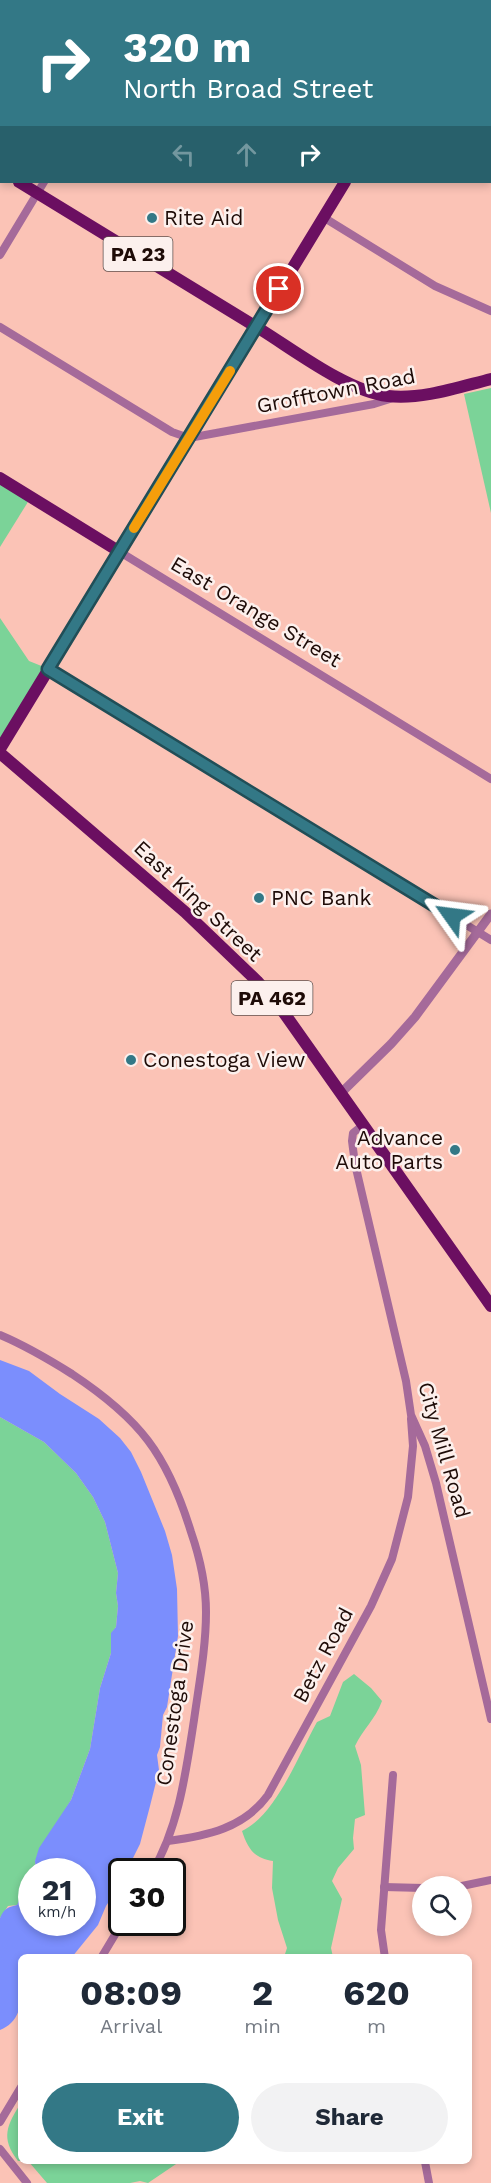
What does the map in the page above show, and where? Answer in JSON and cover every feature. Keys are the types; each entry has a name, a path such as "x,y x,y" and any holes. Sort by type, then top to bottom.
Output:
{"main road":[{"name":"PA 23","path":"21,183 357,387 378,394 396,396"},
{"name":"PA 462","path":"0,751 344,183"},
{"name":"Grofftown Road","path":"396,396 431,392 491,379"},
{"name":"East Orange Street","path":"0,478 120,552"},
{"name":"East King Street","path":"0,751 185,912 246,971 286,1015 491,1306"}],"street":[{"path":"0,255 43,183"},
{"path":"323,217 435,286 491,311"},
{"path":"0,327 172,432 189,438"},
{"name":"Grofftown Road","path":"189,438 374,404 396,396"},
{"name":"East Orange Street","path":"120,552 491,779"},
{"path":"48,669 491,940"},
{"path":"341,1093 402,1031 491,914"},
{"name":"City Mill Road","path":"363,1125 353,1133 355,1164 406,1381 411,1415 425,1446 436,1483 491,1719"},
{"name":"Conestoga Drive","path":"0,1335 27,1347 65,1370 113,1403 134,1422 146,1436 166,1469 188,1520 204,1580 205,1640 193,1730 181,1795 168,1841 159,1858"},
{"name":"Betz Road","path":"168,1841 200,1837 238,1822 260,1806 268,1795 367,1612 392,1559 408,1497 412,1446 411,1415"},
{"path":"383,1954 381,1936 393,1775"},
{"path":"472,1884 491,1880"},
{"path":"384,1887 412,1888"},
{"path":"103,1954 114,1936"},
{"path":"0,2122 18,2092"},
{"path":"0,2149 27,2183"},
{"path":"425,2164 429,2183"}],"green space":[{"path":"491,388 491,513 464,394"},
{"path":"0,478 31,497 0,547"},
{"path":"0,618 29,661 49,669 0,749"},
{"path":"0,1417 44,1442 76,1473 93,1497 105,1522 118,1573 116,1593 118,1606 116,1627 111,1634 111,1653 100,1688 90,1749 71,1800 37,1858 18,1858 18,1904 8,1906 0,1918"},
{"path":"354,1674 382,1701 355,1746 361,1765 365,1815 355,1819 354,1849 338,1868 332,1881 342,1899 331,1948 332,1954 285,1954 287,1948 278,1920 272,1888 273,1861 256,1855 242,1831 254,1823 276,1798 317,1722 330,1716 343,1682"},
{"path":"18,2108 18,2161 12,2153 7,2138 12,2118"},
{"path":"31,2164 176,2164 148,2183 140,2181 47,2183"}],"water":[{"path":"0,1360 29,1371 99,1419 120,1438 131,1452 165,1531 172,1555 177,1589 178,1636 157,1755 159,1770 140,1844 133,1858 108,1858 108,1903 96,1927 96,1858 36,1858 39,1848 71,1800 90,1749 100,1688 111,1653 111,1633 116,1627 118,1573 105,1522 93,1497 76,1473 44,1442 0,1417"},
{"path":"18,1903 18,1936 89,1936 74,1954 18,1954 18,2012 9,2025 0,2030 0,1918 5,1910"}],"slow traffic":[{"path":"134,528 230,371"}],"place":[{"name":"Rite Aid","path":"152,218"},
{"name":"PNC Bank","path":"259,898"},
{"name":"Conestoga View","path":"131,1060"},
{"name":"Advance Auto Parts","path":"455,1150"}],"route":[{"path":"279,289 48,669 452,916"}]}
